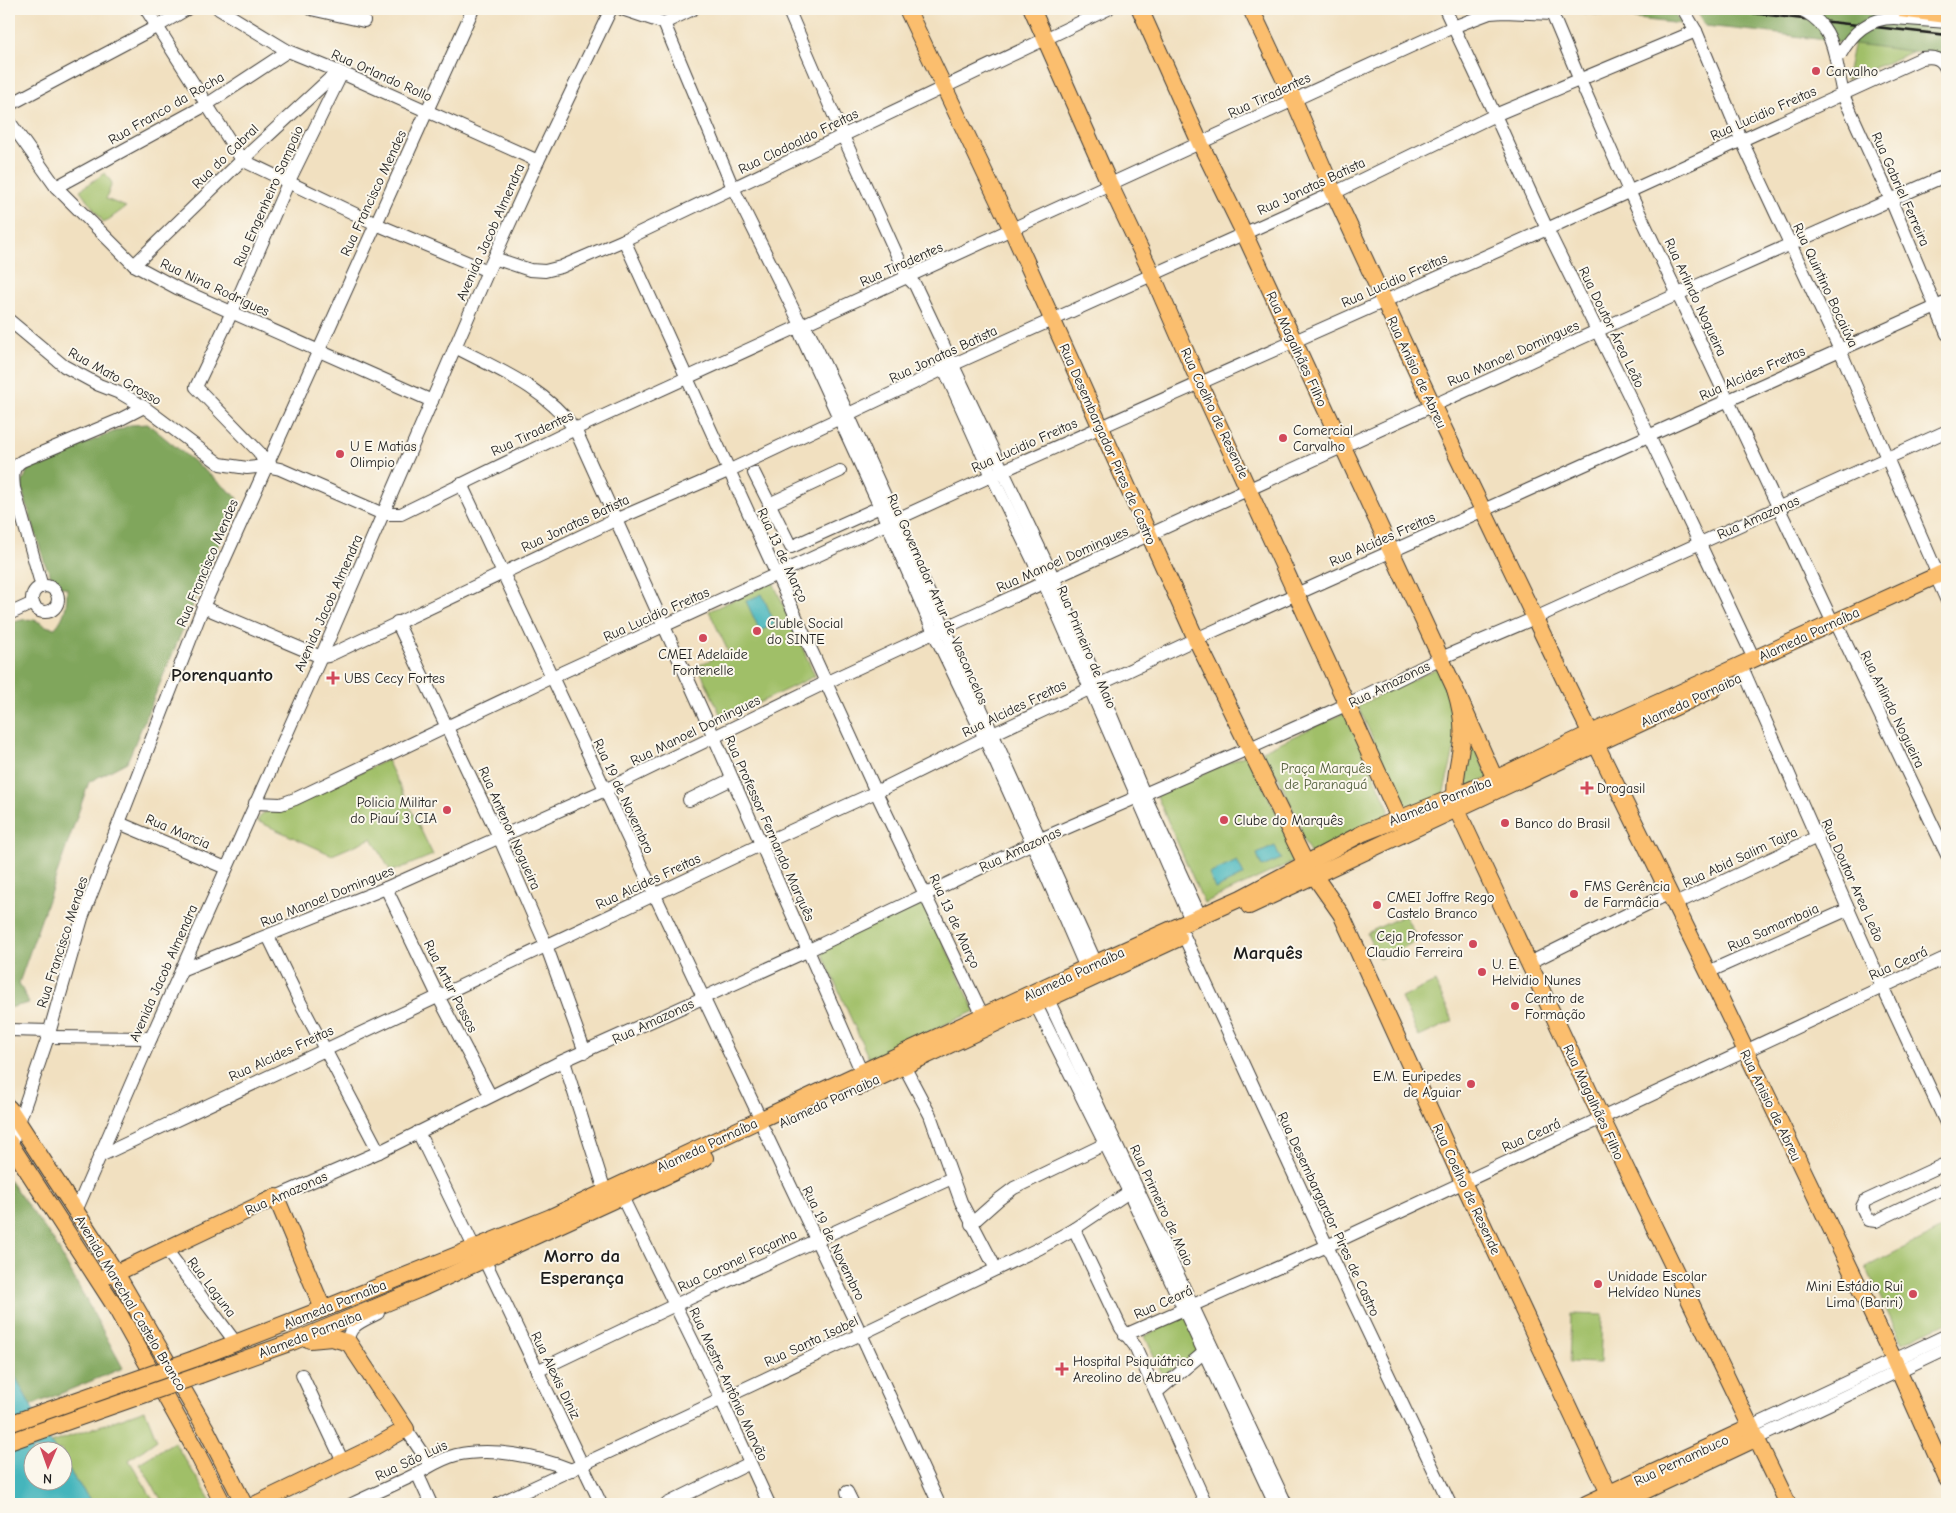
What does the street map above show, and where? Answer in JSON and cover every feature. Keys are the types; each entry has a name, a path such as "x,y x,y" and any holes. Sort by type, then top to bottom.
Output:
{"main road":[{"name":"Rua Desembargador Pires de Castro","path":"907,9 1012,230 1196,639 1310,870"},
{"name":"Rua Coelho de Resende","path":"1032,9 1199,382 1250,489 1399,818"},
{"name":"Rua Magalhães Filho","path":"1140,9 1200,143 1244,233 1495,779"},
{"name":"Rua Anísio de Abreu","path":"1251,9 1294,100 1383,300 1594,738"},
{"path":"1897,13 1947,14"},
{"name":"Alameda Parnaíba","path":"1039,997 1091,965 1241,898 1310,870 1594,738 1754,659 1836,626 1943,577"},
{"name":"Alameda Parnaiba","path":"1594,738 1745,674 1836,626"},
{"name":"Rua Magalhães Filho","path":"1455,689 1460,705 1462,737 1454,782 1456,803 1602,1119 1752,1433 1788,1504"},
{"name":"Alameda Parnaíba","path":"9,1424 194,1359 323,1309 479,1253 521,1230 605,1191 763,1125 862,1073 983,1016 1039,997 1184,936 1310,870 1362,833 1399,818 1456,803 1495,779 1594,738"},
{"name":"Rua Anisio de Abreu","path":"1594,738 1896,1365 1947,1479"},
{"name":"Rua Coelho de Resende","path":"1310,870 1341,914 1463,1182 1613,1501"},
{"name":"Alameda Parnaiba","path":"9,1442 292,1342 420,1289 479,1253 622,1197 763,1125 904,1066 1039,997"},
{"name":"Avenida Marechal Castelo Branco","path":"9,1108 116,1272 198,1415 244,1504"},
{"name":"Avenida Marechal Castelo Branco","path":"10,1144 116,1308 223,1504"},
{"path":"276,1197 323,1309"},
{"name":"Rua Amazonas","path":"97,1278 116,1272 276,1197"},
{"path":"256,1504 406,1429 349,1343 332,1338 292,1342"},
{"path":"180,1423 198,1415"},
{"name":"Rua Pernambuco","path":"1586,1504 1613,1501 1752,1433"}],"street":[{"path":"146,9 242,160 376,224 488,271"},
{"path":"9,105 187,9"},
{"name":"Rua Orlando Rollo","path":"219,9 288,51 340,72 538,161"},
{"path":"311,9 364,21"},
{"name":"Rua Francisco Mendes","path":"10,1144 19,1124 49,1034 82,918 203,607 473,9"},
{"name":"Avenida Jacob Almendra","path":"76,1211 150,1038 321,657 488,271 611,9"},
{"path":"622,9 664,22 693,9"},
{"name":"Rua Primeiro de Maio","path":"788,9 907,277 915,285 948,367 1049,581 1140,796 1195,918"},
{"name":"Rua Clodoaldo Freitas","path":"494,258 530,270 549,270 624,240 1108,9"},
{"name":"Rua Doutor Área Leão","path":"1444,9 1547,229 1649,436 1754,659"},
{"name":"Rua Quintino Bocaiúva","path":"1683,9 1693,26 1742,139 1943,577 1947,601"},
{"name":"Rua Gabriel Ferreira","path":"1800,9 1815,18 1827,31 1837,58 1843,95 1891,200 1947,334"},
{"name":"Rua Tiradentes","path":"383,514 401,514 575,430 801,325 1453,27 1490,13 1551,11"},
{"name":"Rua Arlindo Nogueira","path":"1551,11 1630,190 1778,508 1947,856"},
{"path":"1837,58 1847,42 1858,30 1872,22 1897,13 1947,22"},
{"name":"Rua Governador Artur de Vasconcelos","path":"664,22 733,188 801,325 810,334 880,507 892,523"},
{"name":"Rua Jonatas Batista","path":"321,657 328,656 502,572 728,471 948,367 1334,193 1495,115 1693,26"},
{"name":"Rua Franco da Rocha","path":"56,187 206,105 288,51"},
{"name":"Rua Lucidio Freitas","path":"255,803 281,804 295,799 552,677 892,523 997,473 1383,300 1547,229 1922,58 1940,59 1946,67"},
{"name":"Rua do Cabral","path":"134,264 242,160 340,72"},
{"name":"Rua Engenheiro Sampaio","path":"266,466 259,452 196,387 232,312 288,183 340,72"},
{"name":"Rua Nina Rodrigues","path":"9,121 56,187 134,264 176,288 432,401"},
{"name":"Rua Manoel Domingues","path":"181,970 386,888 605,790 939,630 1150,536 1342,446 1598,332 1678,294 1947,175"},
{"name":"Rua 13 de Março","path":"624,240 876,792 983,1016"},
{"name":"Rua Alcides Freitas","path":"100,1156 654,894 876,792 989,736 1196,639 1947,302"},
{"name":"Rua Mato Grosso","path":"9,320 64,366 99,385 122,394 144,407 220,464 247,468 266,466"},
{"name":"Rua Professor Fernando Marquês","path":"455,347 545,396 564,414 575,430 762,844 807,951 862,1073"},
{"path":"122,394 128,416"},
{"path":"42,587 18,507 14,488 14,470 22,460 128,416 144,407"},
{"name":"Rua Governador Artur de Vasconcelos","path":"844,417 939,630 1037,841 1091,965"},
{"name":"Rua Amazonas","path":"276,1197 380,1152 490,1095 807,951 1037,841 1348,704 1440,658 1535,618 1947,431"},
{"path":"266,466 280,469 383,514"},
{"path":"769,504 840,471"},
{"path":"754,473 789,546 792,547 880,507"},
{"name":"Rua 19 de Novembro","path":"461,484 861,1334 939,1504"},
{"path":"42,587 50,587 58,597 57,605 50,611 42,612 33,604 33,595 42,587"},
{"path":"9,614 33,604"},
{"path":"203,607 321,657"},
{"name":"Rua Antenor Nogueira","path":"397,622 499,837 546,945 585,1052"},
{"name":"Rua Doutor Area Leão","path":"1745,674 1882,986 1944,1110 1947,1125"},
{"path":"689,800 732,779"},
{"name":"Rua Marcia","path":"120,822 226,868"},
{"name":"Rua Abid Salim Tajra","path":"1529,963 1817,837"},
{"name":"Rua Artur Passos","path":"386,888 438,996 490,1095"},
{"name":"Rua Samambaia","path":"1708,972 1849,909"},
{"path":"268,936 298,998 380,1152"},
{"name":"Rua Desembargardor Pires de Castro","path":"1184,936 1327,1246 1450,1504"},
{"path":"190,949 199,955 217,956"},
{"name":"Rua Ceará","path":"1125,1335 1327,1246 1947,957"},
{"name":"Rua Primeiro de Maio","path":"1039,997 1105,1144 1188,1308"},
{"name":"Rua Primeiro de Maio","path":"1039,997 1188,1308 1286,1504"},
{"path":"9,1030 49,1034 150,1038"},
{"path":"564,1061 605,1191"},
{"path":"904,1066 930,1115 952,1178 971,1224 996,1269"},
{"name":"Rua Alexis Diniz","path":"418,1132 537,1371 577,1467 601,1504"},
{"path":"971,1224 1014,1188 1105,1144"},
{"path":"1947,1163 1865,1201 1862,1207 1868,1220 1876,1221 1947,1186"},
{"name":"Rua Coronel Façanha","path":"537,1371 675,1305 952,1178"},
{"name":"Rua Santa Isabel","path":"498,1504 996,1269 1074,1229 1129,1192"},
{"name":"Rua Mestre Antônio Marvão","path":"622,1197 721,1400 767,1504"},
{"path":"1074,1229 1125,1335 1136,1346 1206,1504"},
{"name":"Rua Laguna","path":"165,1248 236,1343"},
{"name":"Alameda Parnaiba","path":"349,1343 347,1336 350,1329 420,1289"},
{"path":"1752,1433 1896,1365 1947,1335"},
{"path":"1896,1365 1947,1348"},
{"path":"1157,1392 1208,1349"},
{"name":"Rua Primeiro de Maio","path":"1208,1349 1275,1504"},
{"path":"302,1375 343,1462"},
{"path":"406,1429 430,1465"},
{"name":"Rua São Luis","path":"352,1504 430,1465 456,1455 488,1453 528,1457 577,1467"},
{"path":"667,1504 750,1463"},
{"path":"417,1473 431,1504"},
{"path":"847,1492 852,1504"}],"green space":[{"path":"1672,9 1681,24 1560,10"},
{"path":"1694,9 1789,9 1800,12 1806,9 1842,9 1887,15 1947,28 1947,54 1925,53 1705,26"},
{"path":"1854,41 1914,51 1846,80"},
{"path":"105,173 112,183 106,199 126,207 104,223 80,190"},
{"path":"148,424 238,498 127,762 89,782 19,983 29,1003 9,1008 9,624 30,619 55,628 64,614 67,594 67,588 56,585 45,564 21,486 29,467 130,425"},
{"name":"Cluble Social do SINTE","path":"773,582 815,676 723,720 698,666 728,651 709,611"},
{"name":"Praça Marquês de Paranaguá","path":"1439,667 1454,699 1457,711 1455,748 1443,796 1410,807 1402,804 1358,706"},
{"name":"Praça Marquês de Paranaguá","path":"1346,712 1389,809 1388,815 1312,857 1300,833 1301,827 1277,774 1272,772 1262,751"},
{"path":"1468,733 1489,778 1462,789"},
{"name":"Clube do Marquês","path":"1248,754 1299,859 1204,903 1156,794"},
{"path":"387,760 433,855 391,872 372,838 332,855 257,821 263,813 277,810"},
{"path":"923,898 975,1011 869,1059 820,949"},
{"path":"1405,915 1418,940 1379,959 1367,933"},
{"path":"1435,982 1453,1021 1419,1037 1401,998"},
{"path":"9,1180 54,1241 123,1368 30,1406 9,1365"},
{"name":"Mini Estádio Rui Lima (Bariri)","path":"1947,1226 1947,1322 1902,1343 1866,1267"},
{"path":"1571,1314 1602,1315 1600,1363 1569,1362"},
{"path":"1186,1316 1200,1351 1163,1376 1145,1336"},
{"path":"145,1410 157,1440 129,1460 156,1504 93,1504 72,1475 72,1440 60,1440"},
{"path":"174,1442 213,1504 164,1504 139,1463"}],"water":[{"path":"762,594 775,624 760,631 746,601"},
{"path":"1275,846 1281,859 1262,867 1257,854"},
{"path":"1237,861 1244,875 1215,889 1209,874"},
{"path":"9,1365 50,1440 22,1440 22,1490 72,1490 72,1475 93,1504 9,1504"}],"railway":[{"path":"1714,9 1947,35"}],"place":[{"name":"Carvalho","path":"1816,71"},
{"name":"Comercial Carvalho","path":"1283,438"},
{"name":"U E Matias Olimpio","path":"340,454"},
{"name":"Cluble Social do SINTE","path":"757,631"},
{"name":"CMEI Adelaide Fontenelle","path":"703,638"},
{"name":"UBS Cecy Fortes","path":"333,678"},
{"name":"Drogasil","path":"1587,788"},
{"name":"Policia Militar do Piauí 3 CIA","path":"447,810"},
{"name":"Clube do Marquês","path":"1224,820"},
{"name":"Banco do Brasil","path":"1505,823"},
{"name":"FMS Gerência de Farmâcia","path":"1574,894"},
{"name":"CMEI Joffre Rego Castelo Branco","path":"1377,905"},
{"name":"Ceja Professor Claudio Ferreira","path":"1473,944"},
{"name":"U. E. Helvidio Nunes","path":"1482,972"},
{"name":"Centro de Formação","path":"1515,1006"},
{"name":"E.M. Euripedes de Aguiar","path":"1471,1084"},
{"name":"Unidade Escolar Helvídeo Nunes","path":"1598,1284"},
{"name":"Mini Estádio Rui Lima (Bariri)","path":"1913,1294"},
{"name":"Hospital Psiquiátrico Areolino de Abreu","path":"1062,1369"}],"district":[{"name":"Porenquanto","path":"222,674"},
{"name":"Marquês","path":"1268,952"},
{"name":"Morro da Esperança","path":"582,1266"}]}
